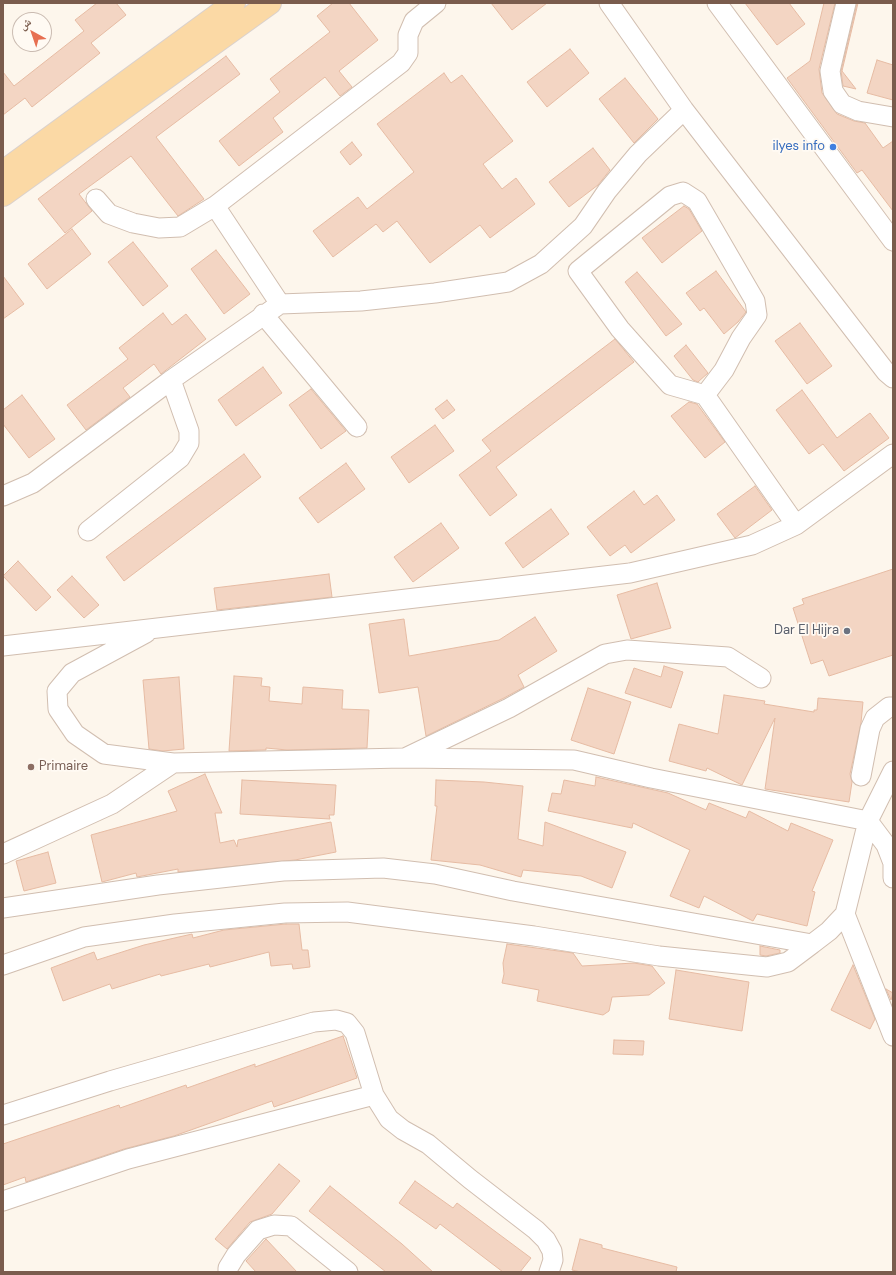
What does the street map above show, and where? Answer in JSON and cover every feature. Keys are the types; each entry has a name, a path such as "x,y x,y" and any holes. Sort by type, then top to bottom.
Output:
{"main road":[{"path":"3,172 234,3"},
{"path":"3,196 270,3"}],"street":[{"path":"96,199 109,214 133,223 160,228 180,227 215,206 401,63 408,53 408,35 414,20 436,3"},
{"path":"609,3 684,110 886,372 893,378"},
{"path":"717,3 893,241"},
{"path":"846,3 830,71 833,91 842,104 858,111 893,117"},
{"path":"3,496 33,483 171,380 263,314 280,304 361,301 434,293 508,282 541,264 583,226 607,191 638,154 684,110"},
{"path":"705,395 724,370 741,338 757,315 755,301 697,201 683,192 670,196 578,271 620,329 670,385 705,395 796,525"},
{"path":"215,206 280,304"},
{"path":"263,314 357,427"},
{"path":"88,531 180,458 189,443 189,431 171,380"},
{"path":"3,646 630,573 752,545 796,525 893,454"},
{"path":"157,628 72,673 57,691 58,709 74,734 104,754 173,763 403,758 574,760 651,778 868,821 886,845 893,863 893,878"},
{"path":"403,758 509,708 605,654 628,650 728,657 761,678"},
{"path":"861,776 870,729 875,718 889,707 893,706"},
{"path":"3,854 112,804 173,763"},
{"path":"3,965 84,937 175,924 285,913 347,912 534,936 659,956 767,967 788,962 829,931 845,914 868,821 893,771"},
{"path":"3,908 158,885 283,871 383,868 435,874 513,891 812,944"},
{"path":"845,914 893,1036"},
{"path":"3,1115 110,1081 314,1022 336,1020 346,1023 355,1033 374,1095 389,1119 403,1130 428,1144 541,1235 552,1251 553,1260 549,1272"},
{"path":"3,1201 128,1159 374,1095"},
{"path":"228,1272 228,1268 236,1255 258,1230 274,1225 291,1226 348,1272"}],"building":[{"path":"97,3 116,3 126,15 91,43 100,53 32,107 25,98 3,115 3,72 14,86 84,31 75,20"},
{"path":"333,3 349,3 378,40 339,71 352,87 340,96 325,77 273,118 283,132 239,166 219,141 280,92 270,79 330,32 317,16"},
{"path":"491,3 547,3 512,30"},
{"path":"745,3 789,3 805,24 777,45"},
{"path":"824,3 835,3 819,69 822,93 837,114 854,121 865,123 883,148 893,141 893,211 862,170 857,173 787,78 810,61"},
{"path":"857,3 842,71 856,89 843,86 841,71"},
{"path":"570,49 589,73 547,107 527,82"},
{"path":"226,56 240,74 156,137 204,199 178,216 131,156 79,194 92,211 65,233 38,199"},
{"path":"877,60 893,65 893,100 867,93"},
{"path":"444,73 451,83 462,75 513,141 483,164 502,189 516,178 535,204 490,238 480,225 430,263 397,221 383,232 376,224 333,257 313,231 358,197 367,209 414,172 377,124"},
{"path":"625,78 658,119 634,143 599,99"},
{"path":"352,142 362,155 350,165 340,152"},
{"path":"593,148 610,170 598,185 569,207 549,182"},
{"path":"684,206 689,209 702,231 662,263 642,238"},
{"path":"72,229 91,254 47,289 28,264"},
{"path":"133,242 168,286 143,306 108,262"},
{"path":"216,250 250,294 224,314 191,269"},
{"path":"716,271 746,312 738,322 724,334 704,308 700,311 686,293"},
{"path":"637,272 682,324 666,336 625,282"},
{"path":"3,276 24,304 3,319"},
{"path":"163,313 172,325 186,314 206,339 161,374 154,364 123,388 130,397 86,430 67,405 128,359 119,348"},
{"path":"800,323 832,366 807,384 775,341"},
{"path":"615,339 634,362 496,467 517,495 490,516 459,475 491,451 482,440"},
{"path":"686,345 708,373 698,382 693,380 674,356"},
{"path":"263,367 282,393 236,426 218,400"},
{"path":"311,389 346,431 321,449 289,405"},
{"path":"802,390 837,438 870,413 889,438 844,471 823,444 809,454 776,410"},
{"path":"22,395 55,439 29,458 3,424 3,410"},
{"path":"447,400 455,410 443,419 435,409"},
{"path":"689,402 697,404 725,442 705,458 671,416"},
{"path":"435,425 454,451 409,483 391,457"},
{"path":"244,454 261,477 124,581 106,557"},
{"path":"346,463 365,489 318,523 299,498"},
{"path":"755,486 772,510 735,538 717,514"},
{"path":"634,491 644,505 657,495 675,520 631,553 625,545 610,556 587,527"},
{"path":"551,509 569,534 523,568 505,543"},
{"path":"441,523 459,548 413,582 394,557"},
{"path":"18,561 51,597 36,611 3,576"},
{"name":"Dar El Hijra","path":"893,569 893,655 829,676 823,660 811,664 793,608 804,604 802,599"},
{"path":"329,574 332,597 217,610 214,588"},
{"path":"72,576 99,605 84,618 57,590"},
{"path":"657,583 671,628 631,639 617,595"},
{"path":"535,617 557,651 518,675 524,687 426,736 418,687 379,693 369,624 404,619 409,656 499,640"},
{"path":"664,666 683,672 671,708 625,693 634,668 661,677"},
{"path":"234,676 262,678 261,686 270,687 269,701 302,704 303,687 343,690 342,709 369,710 367,748 287,750 266,748 266,750 229,751"},
{"path":"179,677 184,749 163,751 149,749 143,680"},
{"path":"588,688 631,702 614,754 571,740"},
{"path":"724,695 765,701 764,704 814,712 814,710 817,710 818,698 863,702 861,723 850,774 852,782 849,802 765,789 775,718 742,785 707,768 706,771 669,761 679,724 718,734"},
{"path":"205,774 222,813 215,813 220,843 234,840 237,847 238,840 331,822 336,852 295,860 178,872 178,869 137,877 136,873 102,882 91,835 177,811 168,791"},
{"path":"596,777 668,793 706,810 709,803 746,818 749,811 788,831 791,823 833,840 812,891 815,892 807,926 757,914 753,921 704,896 699,908 670,896 690,850 633,823 632,828 548,811 552,793 561,794 564,780 595,786"},
{"path":"242,780 336,785 334,815 329,815 330,819 240,814"},
{"path":"436,780 484,782 523,786 518,839 543,846 545,822 626,852 612,888 581,876 523,870 521,877 480,865 431,860 437,806 435,806"},
{"path":"48,852 56,883 24,891 16,861"},
{"path":"299,924 302,950 308,950 310,967 293,969 292,964 271,966 269,952 210,967 209,964 161,976 160,974 112,989 110,984 63,1001 51,968 94,952 97,960 144,945 192,934 193,938 224,930"},
{"path":"507,944 573,953 582,966 634,963 652,966 665,983 649,995 612,997 609,1011 603,1015 537,1001 539,990 502,983 504,974 503,963"},
{"path":"760,946 780,950 780,953 766,956 760,955"},
{"path":"853,965 875,1019 870,1029 831,1010"},
{"path":"676,970 749,982 742,1031 669,1019"},
{"path":"886,989 893,993 891,1000"},
{"path":"343,1036 357,1078 274,1107 272,1101 174,1136 124,1149 26,1182 25,1177 3,1185 3,1144 119,1105 120,1108 186,1085 187,1088 255,1064 255,1067"},
{"path":"614,1040 644,1041 643,1055 613,1054"},
{"path":"279,1164 300,1181 272,1214 250,1222 227,1249 215,1239"},
{"path":"415,1181 453,1208 457,1203 531,1258 520,1272 503,1272 440,1224 436,1229 399,1203"},
{"path":"330,1186 402,1244 433,1272 386,1272 309,1211"},
{"path":"266,1239 297,1272 256,1272 246,1261"},
{"path":"580,1239 602,1245 602,1248 677,1267 676,1272 581,1272 572,1270"}],"place":[{"name":"ilyes info","path":"833,147"},
{"name":"Dar El Hijra","path":"847,631"},
{"name":"Primaire","path":"31,767"}]}
